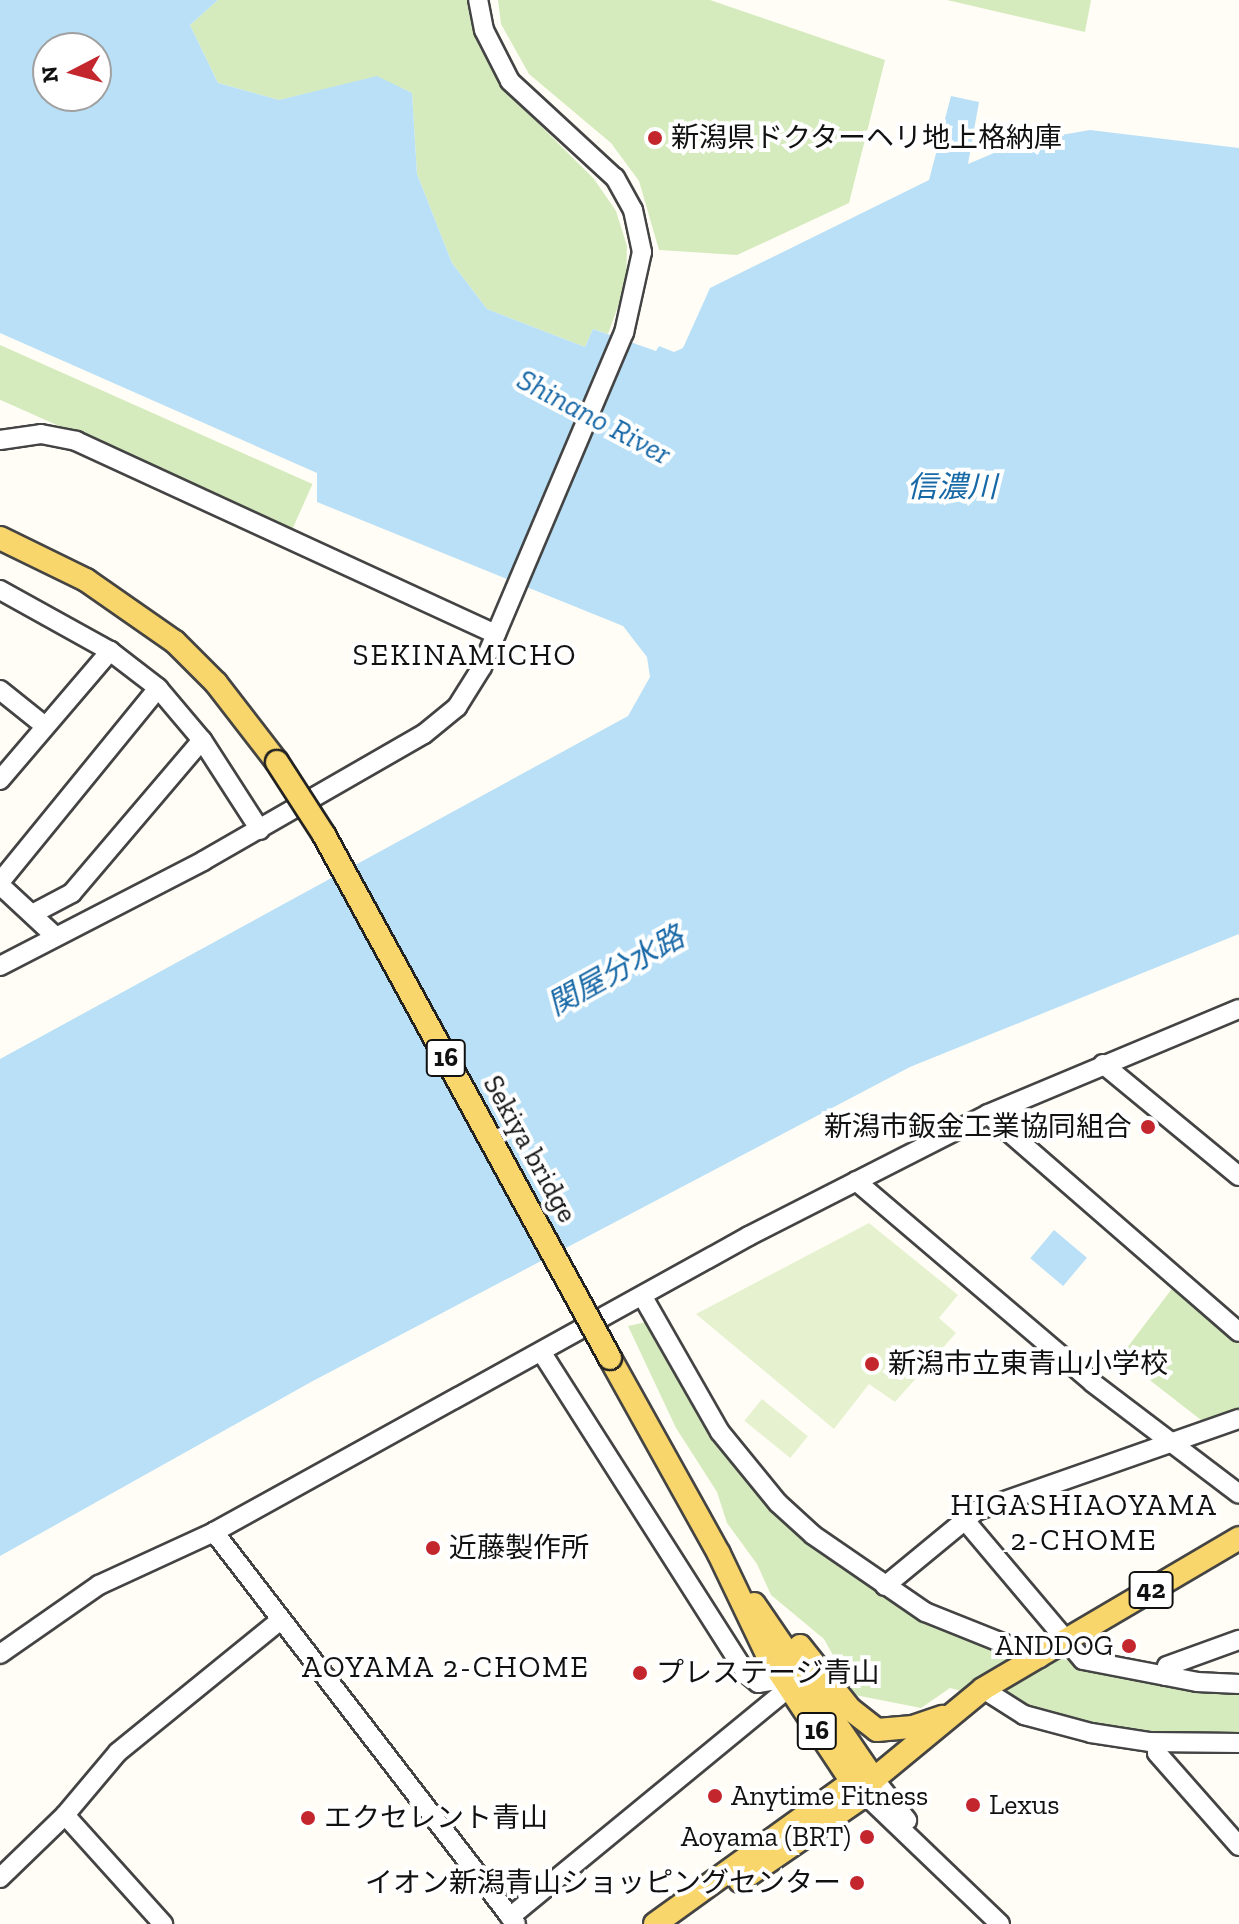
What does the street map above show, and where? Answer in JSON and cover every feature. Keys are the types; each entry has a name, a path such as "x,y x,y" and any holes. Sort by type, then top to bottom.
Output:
{"main road":[{"name":"Sekiya bridge","path":"0,538 86,580 175,642 216,683 277,762 332,849 719,1554"},
{"name":"42","path":"864,1785 959,1712 983,1689 1239,1538"},
{"name":"16","path":"719,1554 786,1684 864,1785"},
{"name":"16","path":"719,1554 755,1604 864,1785"},
{"path":"755,1604 799,1644 850,1709 877,1730 913,1727 959,1712"},
{"name":"16","path":"655,1924 864,1785"},
{"path":"677,1924 864,1785"}],"street":[{"path":"0,966 54,935 260,830 424,734 457,707 516,596 624,333 642,273 640,228 633,210 603,163 510,81 484,30 478,0"},
{"path":"0,440 41,434 76,441 496,634"},
{"path":"0,590 110,651 158,688 202,740 260,830"},
{"path":"0,780 110,651"},
{"path":"54,935 0,884 158,688"},
{"path":"0,690 45,726"},
{"path":"32,914 72,893 202,740"},
{"path":"0,1654 64,1605 214,1532 856,1181 988,1114 1231,1012 1239,1026"},
{"path":"1103,1064 1239,1176"},
{"path":"988,1114 1239,1332"},
{"path":"856,1181 1171,1443 1239,1494"},
{"path":"643,1297 694,1392 748,1470 813,1535 885,1586 963,1631 1040,1658"},
{"path":"542,1353 745,1672 758,1683 786,1684"},
{"path":"885,1586 963,1518 1239,1419"},
{"path":"963,1518 1064,1642 1083,1660 1165,1676 1239,1684"},
{"path":"214,1532 279,1621 513,1921 786,1684"},
{"path":"0,1878 65,1815 118,1752 279,1621"},
{"path":"1165,1676 1167,1666 1239,1640"},
{"path":"983,1689 1024,1715 1159,1743 1239,1743"},
{"path":"1159,1743 1157,1753 1239,1846"},
{"path":"864,1785 1000,1924"},
{"path":"65,1815 163,1924"}],"green space":[{"path":"218,0 468,0 480,48 503,88 594,179 616,211 627,246 626,284 608,334 593,329 585,347 487,309 452,263 417,174 412,93 377,77 279,100 218,83 190,25"},
{"path":"498,0 710,0 885,60 849,203 737,255 659,250 639,181 611,143 529,74 501,24"},
{"path":"947,0 1091,0 1085,32"},
{"path":"0,345 312,484 292,530 0,400"},
{"path":"869,1223 958,1295 939,1318 956,1333 895,1402 869,1384 834,1429 696,1314"},
{"path":"1174,1286 1239,1335 1239,1408 1201,1420 1120,1357"},
{"path":"651,1321 692,1393 811,1536 1001,1650 1239,1686 1239,1737 1120,1732 950,1688 921,1708 855,1695 824,1639 771,1595 757,1564 727,1523 717,1492 676,1428 628,1326"},
{"path":"762,1399 808,1436 790,1458 744,1421"}],"water":[{"path":"0,0 218,0 190,25 218,83 279,100 377,76 412,93 417,174 452,263 487,309 585,347 593,329 656,351 659,346 674,352 683,348 710,288 929,180 951,96 979,102 968,164 1020,142 1090,130 1239,148 1239,934 910,1067 311,1382 0,1556 0,1059 628,716 650,677 647,657 623,626 317,502 317,473 0,333"},
{"path":"1054,1230 1087,1258 1063,1286 1030,1258"}],"place":[{"name":"新潟県ドクターヘリ地上格納庫","path":"655,138"},
{"name":"新潟市鈑金工業協同組合","path":"1148,1127"},
{"name":"新潟市立東青山小学校","path":"872,1364"},
{"name":"近藤製作所","path":"433,1548"},
{"name":"ANDDOG","path":"1129,1646"},
{"name":"プレステージ青山","path":"640,1673"},
{"name":"Anytime Fitness","path":"715,1796"},
{"name":"Lexus","path":"973,1805"},
{"name":"エクセレント青山","path":"308,1818"},
{"name":"Aoyama (BRT)","path":"867,1837"},
{"name":"イオン新潟青山ショッピングセンター","path":"857,1883"}],"district":[{"name":"SEKINAMICHO","path":"465,655"},
{"name":"HIGASHIAOYAMA 2-CHOME","path":"1084,1522"},
{"name":"AOYAMA 2-CHOME","path":"446,1667"}],"water label":[{"name":"Shinano River","path":"594,417"},
{"name":"信濃川","path":"952,487"},
{"name":"関屋分水路","path":"616,971"}]}
